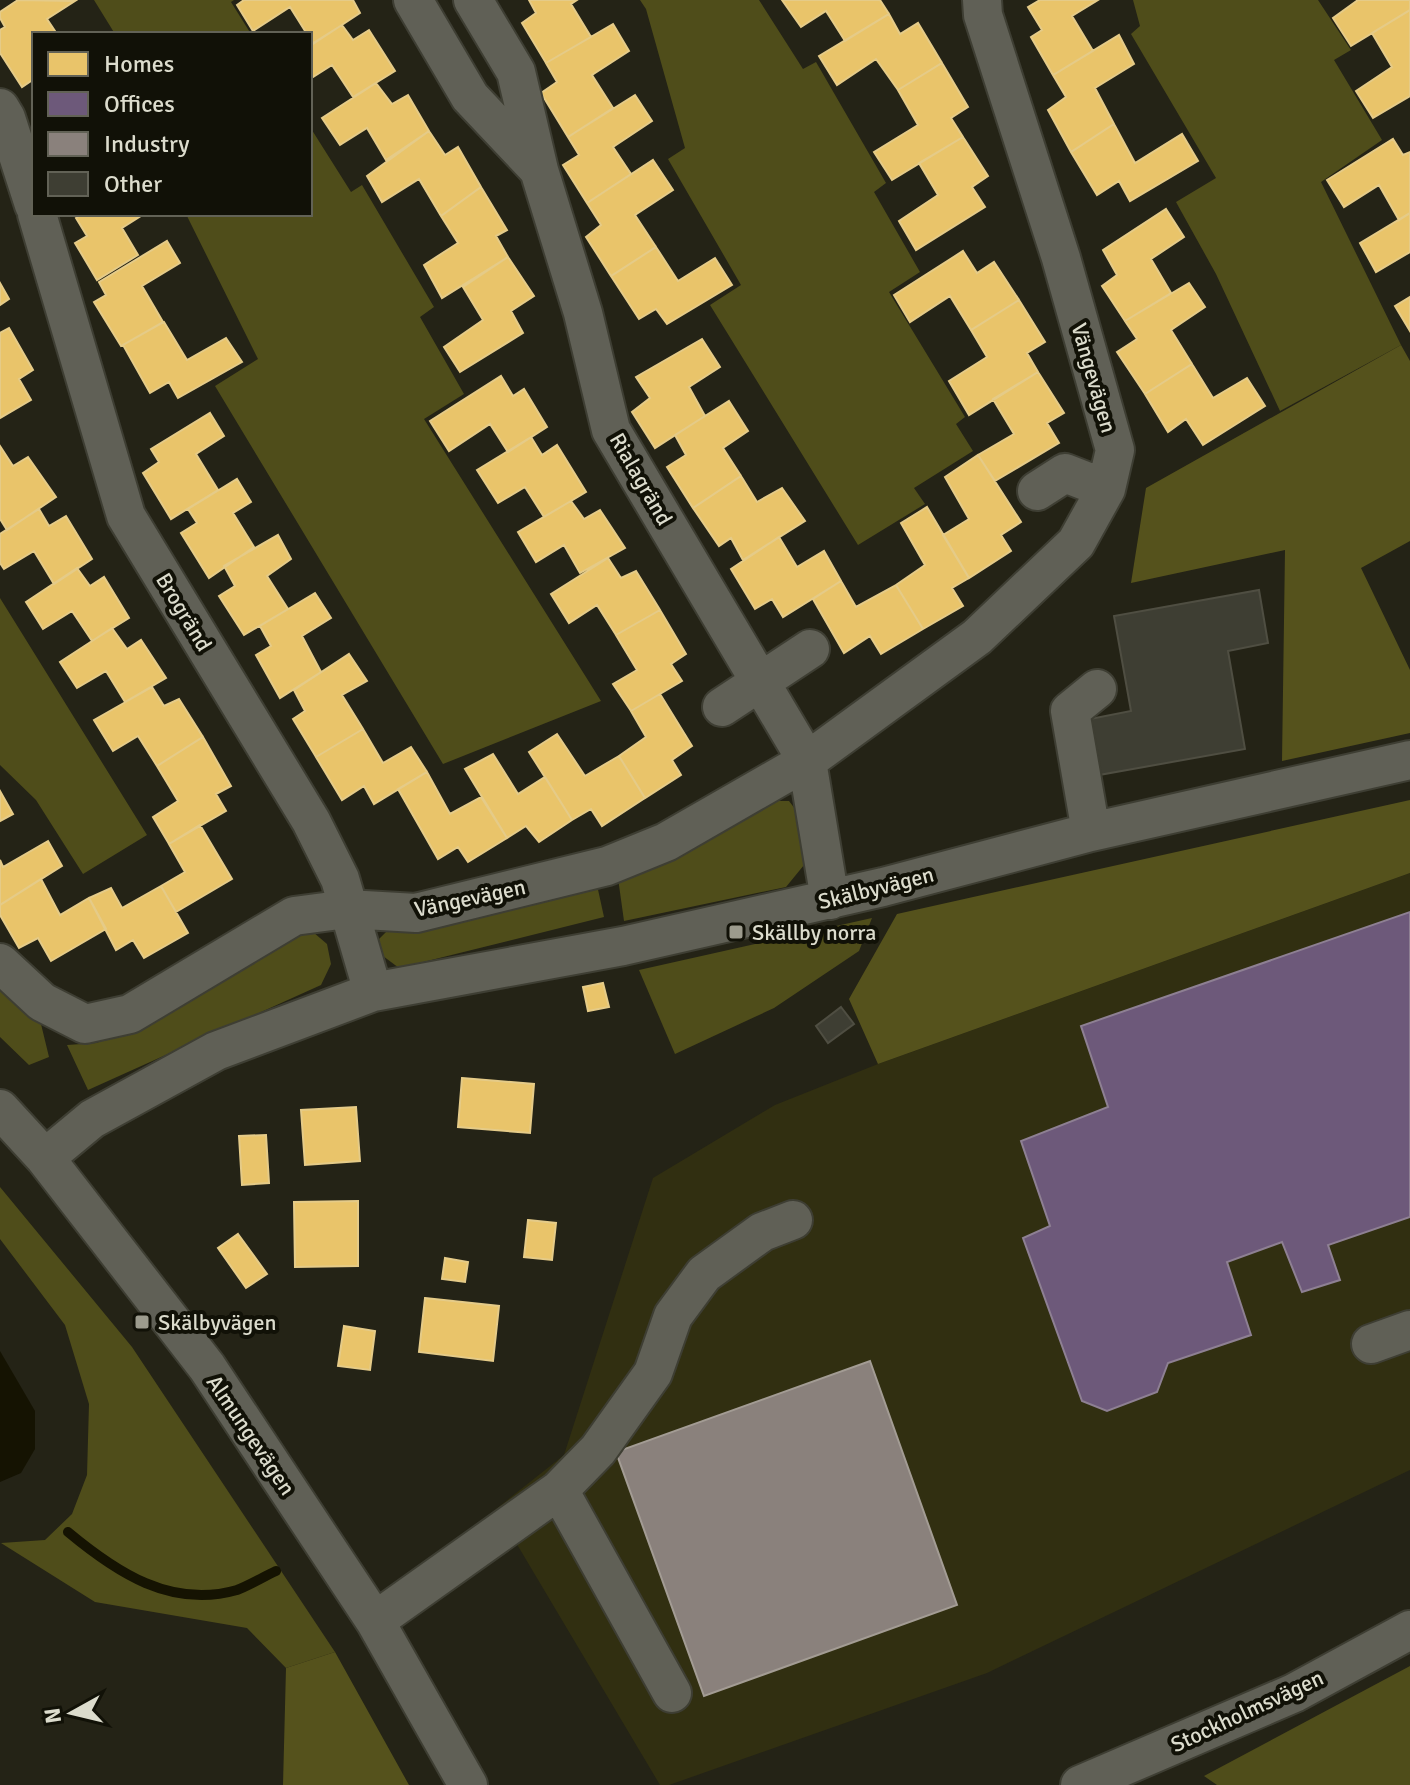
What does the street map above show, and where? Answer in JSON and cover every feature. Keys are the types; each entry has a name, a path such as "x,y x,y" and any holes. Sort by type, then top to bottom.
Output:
{"street":[{"name":"Rialagränd","path":"413,0 470,97 539,170"},
{"name":"Rialagränd","path":"473,0 516,72 539,170 583,313 611,430 807,761"},
{"name":"Vängevägen","path":"0,963 42,1002 85,1024 130,1014 294,916 347,909 416,913 607,866 666,842 807,761 977,637 1076,543 1106,489 1115,450 1061,258 974,5"},
{"name":"Brogränd","path":"0,108 6,118 32,200"},
{"path":"0,186 32,208"},
{"name":"Brogränd","path":"37,216 126,516 311,821 340,879 373,992"},
{"path":"1037,491 1065,473 1106,489"},
{"path":"722,707 810,649"},
{"path":"1091,832 1070,711 1097,689"},
{"name":"Skälbyvägen","path":"45,1158 92,1119 216,1051 373,992 623,946 830,900 1091,832 1410,760"},
{"path":"807,761 830,900"},
{"name":"Almungevägen","path":"0,1109 45,1158 207,1367 375,1621 468,1785"},
{"path":"375,1621 559,1490 598,1450 653,1373 673,1316 704,1274 762,1232 793,1220"},
{"path":"1371,1344 1410,1330"},
{"path":"559,1490 672,1693"},
{"name":"Stockholmsvägen","path":"1080,1785 1294,1693 1410,1630"}],"shaded area":[{"path":"94,0 234,0 231,2 250,32 114,32"},
{"path":"640,0 759,0 803,69 816,62 886,183 874,192 920,272 889,292 965,417 956,424 973,451 914,488 925,504 858,545 710,305 741,285 668,159 685,148 646,9"},
{"path":"1133,0 1318,0 1351,50 1334,60 1382,140 1321,182 1401,345 1280,411 1216,274 1176,202 1216,178 1131,34 1140,26"},
{"path":"312,130 351,192 362,185 434,307 420,317 464,394 424,419 601,701 443,764 215,386 258,359 187,216 312,216"},
{"path":"1401,345 1410,361 1410,541 1361,568 1410,670 1410,733 1282,761 1285,550 1131,583 1146,488"},
{"path":"0,598 147,835 83,874 36,800 0,765"},
{"path":"1410,800 1410,873 878,1064 849,999 897,914"},
{"path":"760,801 789,801 802,818 804,865 786,887 624,921 618,878"},
{"path":"1410,873 1410,1470 987,1673 669,1785 660,1785 496,1509 564,1455 653,1178 775,1105 878,1064"},
{"path":"597,885 604,917 399,968 383,956 379,939 391,927"},
{"path":"872,918 859,951 774,1008 675,1054 639,970"},
{"path":"313,932 327,944 331,964 321,985 88,1090 67,1045 96,1043 125,1033 289,939"},
{"path":"0,987 41,1024 49,1057 29,1065 0,1037"},
{"path":"0,1187 132,1347 335,1652 286,1668 247,1628 95,1602 1,1543 45,1540 72,1514 87,1475 89,1404 65,1325 0,1239"},
{"path":"0,1351 35,1411 35,1449 21,1473 0,1482"},
{"path":"335,1652 409,1785 283,1785 286,1668"},
{"path":"1410,1666 1410,1785 1217,1785 1204,1776"}],"building: Homes":[{"path":"18,0 75,1 47,19 56,32 32,32 32,80 22,87 0,53 0,30 5,27 0,12"},
{"path":"244,0 353,0 360,13 313,44 312,32 306,32 290,7 253,31 237,5"},
{"path":"529,0 577,0 571,4 591,37 546,63 522,23 536,13"},
{"path":"782,0 880,0 889,14 845,41 826,11 801,27"},
{"path":"1040,0 1098,0 1072,16 1093,51 1053,75 1031,37 1042,30 1028,7"},
{"path":"1358,0 1410,0 1410,10 1351,46 1333,18"},
{"path":"1410,10 1410,96 1373,118 1356,91 1392,67 1372,33"},
{"path":"889,14 900,34 918,23 942,63 898,90 876,59 837,85 819,56"},
{"path":"613,24 629,51 592,75 613,108 568,137 541,93 557,82 546,63"},
{"path":"342,25 353,40 369,30 395,71 353,97 332,65 312,78 312,44"},
{"path":"1119,35 1134,64 1095,88 1114,124 1071,152 1048,110 1066,97 1053,75"},
{"path":"942,63 968,107 951,118 963,137 892,180 874,152 918,125 898,90"},
{"path":"376,83 392,104 408,95 429,131 386,160 367,128 340,145 322,118"},
{"path":"635,95 652,121 613,147 631,174 587,203 563,165 579,155 568,137"},
{"path":"1114,124 1135,163 1182,134 1198,161 1130,201 1119,181 1097,195 1071,152"},
{"path":"429,131 445,155 458,147 481,187 441,216 419,179 382,202 367,176"},
{"path":"963,137 988,176 972,187 985,207 916,250 899,221 938,195 919,163"},
{"path":"1393,139 1403,155 1410,152 1410,213 1399,220 1379,185 1344,207 1327,180"},
{"path":"653,160 673,190 635,215 656,247 611,276 586,237 601,225 587,203"},
{"path":"481,187 507,230 496,236 508,257 442,298 424,265 458,243 441,216"},
{"path":"1166,209 1184,237 1151,259 1171,293 1125,321 1102,286 1117,275 1103,250"},
{"path":"1410,213 1410,252 1376,272 1360,243"},
{"path":"141,216 122,228 138,255 97,280 75,243 87,236 76,218"},
{"path":"167,241 180,263 142,286 163,322 121,346 94,302 106,295 99,282"},
{"path":"656,247 678,281 715,258 732,285 667,324 656,309 639,319 611,276"},
{"path":"963,251 977,273 994,262 1019,300 971,330 950,296 910,322 894,295"},
{"path":"508,257 534,296 511,311 523,333 460,372 444,347 483,320 463,287"},
{"path":"0,283 9,299 0,305"},
{"path":"1189,283 1205,307 1171,330 1192,364 1145,394 1117,352 1137,339 1125,321"},
{"path":"1410,297 1410,331 1395,306"},
{"path":"1019,300 1045,342 1027,353 1038,372 969,415 949,381 987,357 971,330"},
{"path":"164,322 187,360 226,338 242,362 178,398 169,382 150,393 123,345"},
{"path":"9,328 33,370 19,379 31,400 0,418 0,333"},
{"path":"702,339 720,367 689,387 705,416 655,448 632,412 650,398 636,377"},
{"path":"1192,364 1213,398 1247,378 1265,406 1203,445 1186,419 1168,432 1145,394"},
{"path":"1038,372 1064,413 1047,423 1059,443 995,481 978,455 1014,434 993,399"},
{"path":"501,376 513,396 524,389 547,427 508,452 490,424 449,451 430,421"},
{"path":"729,401 748,431 723,448 741,476 693,508 667,467 686,455 675,435"},
{"path":"210,413 224,436 196,454 218,490 171,519 143,473 159,462 151,449"},
{"path":"531,437 542,455 557,445 586,492 544,517 525,487 498,503 477,470"},
{"path":"0,446 13,466 28,457 56,497 7,530 0,519"},
{"path":"978,455 1021,522 1001,535 1011,551 969,578 943,535 969,519 945,477"},
{"path":"741,476 757,502 782,488 805,521 743,560 731,538 719,546 693,508"},
{"path":"237,479 251,502 233,513 254,547 209,578 181,533 197,523 188,509"},
{"path":"571,501 584,519 600,510 625,548 580,573 564,545 536,562 518,532"},
{"path":"927,507 969,578 952,588 963,606 923,629 896,585 925,565 901,523"},
{"path":"39,509 49,526 66,516 92,559 54,584 34,551 4,569 0,563 0,534"},
{"path":"278,535 291,559 267,576 288,609 244,635 219,596 235,586 224,566"},
{"path":"779,537 797,567 824,551 841,581 783,617 772,599 755,609 731,569"},
{"path":"608,558 621,578 636,571 660,610 616,635 597,605 569,623 551,594"},
{"path":"77,568 90,586 104,577 129,618 92,641 72,611 43,629 26,602"},
{"path":"841,581 856,607 896,585 923,629 881,654 870,636 844,653 813,599"},
{"path":"315,593 331,618 302,636 321,672 280,698 256,655 271,646 260,626"},
{"path":"660,610 686,654 671,664 682,681 631,711 613,684 637,670 616,635"},
{"path":"112,628 127,649 141,640 166,678 125,702 106,671 77,688 60,662"},
{"path":"349,654 367,681 342,695 363,729 316,757 293,719 305,711 294,690"},
{"path":"152,687 164,706 179,699 203,737 157,766 138,736 113,751 94,720"},
{"path":"660,694 692,746 672,760 681,775 645,798 619,756 646,737 631,711"},
{"path":"363,729 383,763 411,747 427,772 374,804 364,786 342,800 316,757"},
{"path":"557,734 585,776 619,756 645,798 602,826 591,809 572,820 529,752"},
{"path":"203,737 231,786 216,794 226,811 169,844 153,817 178,801 157,766"},
{"path":"493,754 518,794 545,777 572,820 539,842 526,826 507,838 465,769"},
{"path":"427,772 450,814 481,797 507,838 468,862 458,847 438,859 398,789"},
{"path":"0,791 13,814 0,821"},
{"path":"200,825 232,879 176,912 161,886 185,872 169,844"},
{"path":"48,841 62,866 0,905 0,860 3,867"},
{"path":"41,879 60,915 89,898 106,929 51,961 38,938 19,948 0,915 0,905"},
{"path":"161,886 188,933 144,958 133,940 116,950 89,898 111,888 122,908"},
{"path":"603,983 609,1007 588,1011 583,987"},
{"path":"462,1078 534,1084 530,1133 458,1127"},
{"path":"356,1107 360,1161 305,1165 301,1110"},
{"path":"266,1135 269,1183 242,1185 239,1136"},
{"path":"358,1201 358,1266 295,1267 294,1202"},
{"path":"528,1220 556,1223 552,1260 524,1257"},
{"path":"238,1234 267,1274 246,1288 218,1248"},
{"path":"445,1258 468,1262 465,1282 442,1279"},
{"path":"425,1298 499,1306 493,1361 419,1352"},
{"path":"344,1326 375,1331 370,1370 338,1366"}],"building: Offices":[{"path":"1410,912 1410,1217 1328,1245 1340,1280 1302,1292 1282,1242 1227,1262 1251,1335 1168,1363 1157,1392 1107,1411 1082,1401 1023,1238 1050,1226 1021,1141 1108,1107 1081,1026"}],"building: Industry":[{"path":"870,1361 957,1605 704,1696 616,1452"}],"building: Other":[{"path":"1259,590 1268,643 1228,651 1245,749 1099,775 1090,719 1131,711 1114,616"},
{"path":"841,1007 854,1024 828,1043 816,1026"}],"waterway":[{"path":"68,1532 125,1573 167,1591 213,1595 237,1590 276,1571"}],"place":[{"name":"Skällby norra","path":"736,932"},
{"name":"Skälbyvägen","path":"142,1322"}]}
